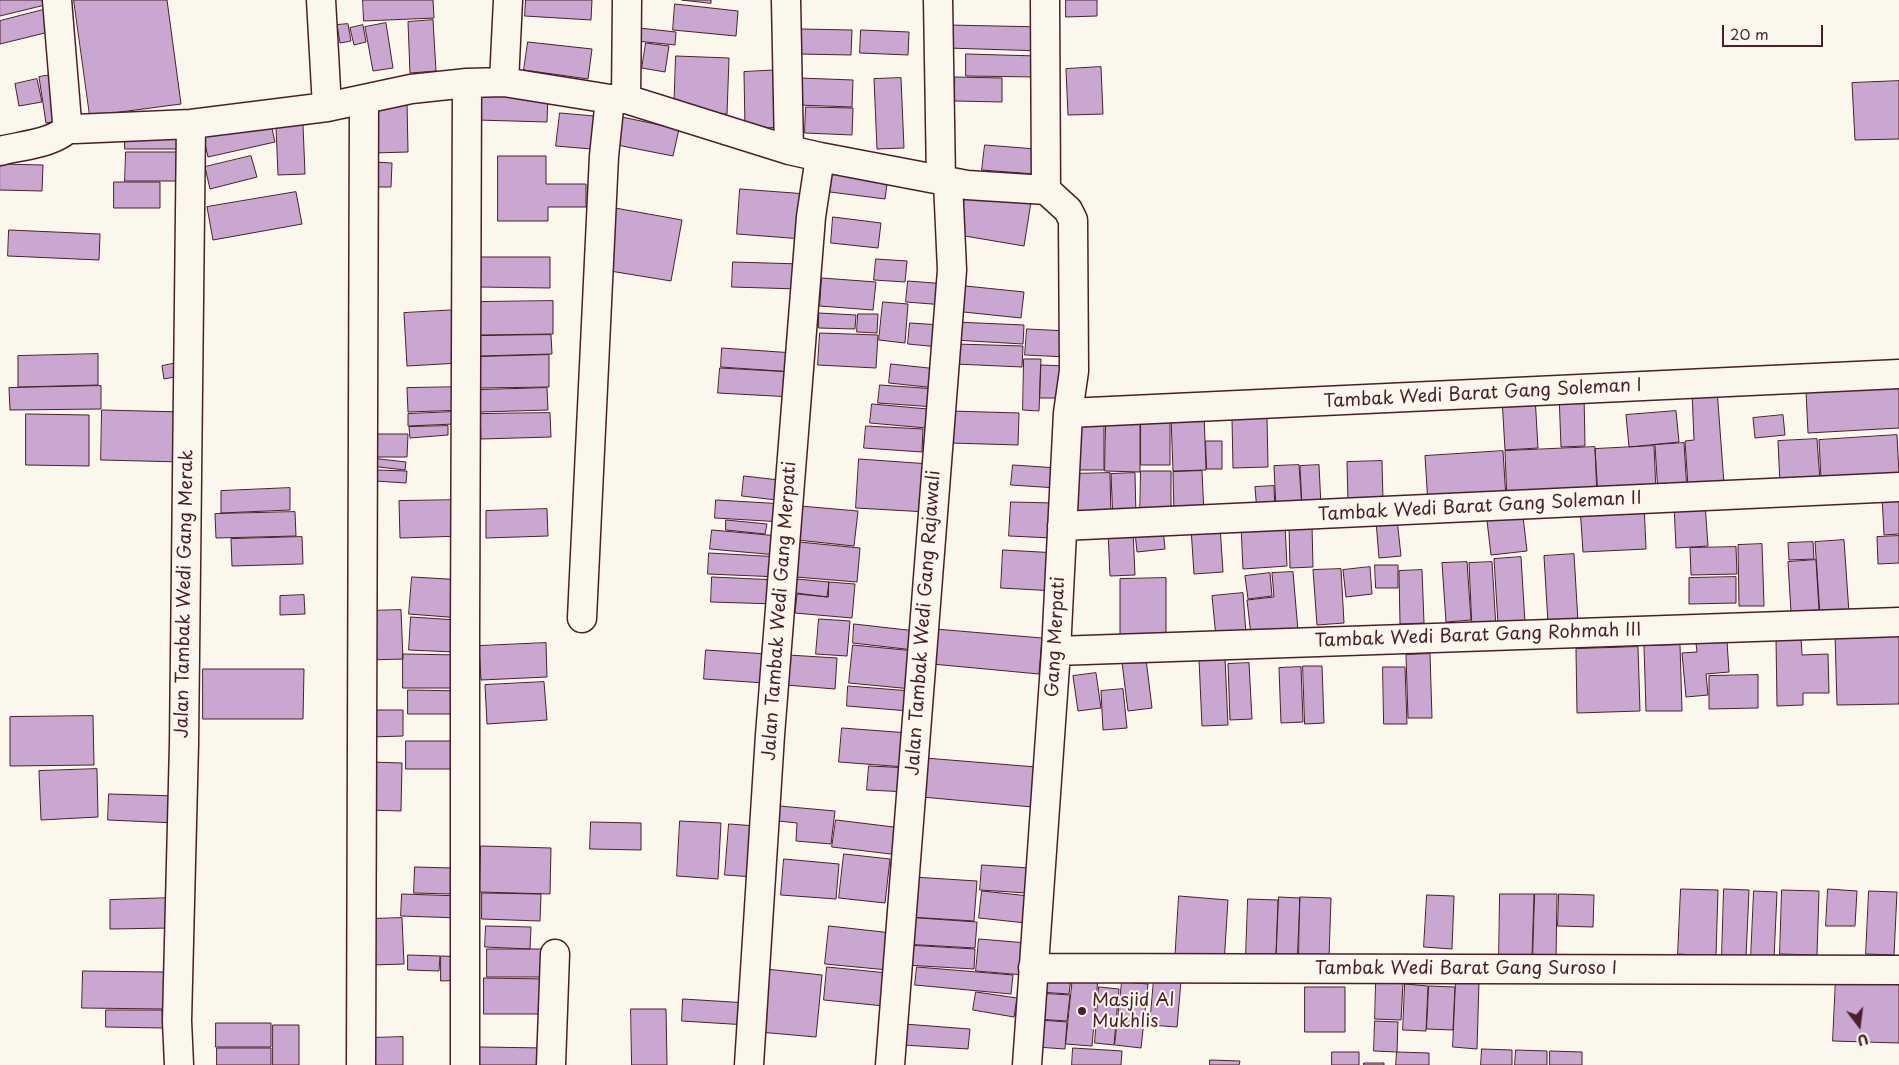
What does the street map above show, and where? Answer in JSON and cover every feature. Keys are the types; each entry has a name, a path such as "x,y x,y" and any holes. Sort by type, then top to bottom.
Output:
{"street":[{"path":"57,0 67,122 75,129 191,124 327,107 411,89 467,83 504,82 618,99 789,150 820,157 967,185 1046,190 1045,0"},
{"path":"321,0 327,107"},
{"path":"504,82 508,0"},
{"path":"582,618 604,156 618,99 627,0"},
{"path":"786,0 789,150"},
{"name":"Jalan Tambak Wedi Gang Rajawali","path":"890,1065 952,270 945,181 938,0"},
{"path":"465,1065 467,83"},
{"path":"361,1065 364,99"},
{"name":"Jalan Tambak Wedi Gang Merak","path":"179,1065 178,1021 184,744 191,124"},
{"path":"0,151 55,138 71,126"},
{"name":"Jalan Tambak Wedi Gang Merpati","path":"749,1065 770,735 811,216 820,157"},
{"name":"Gang Merpati","path":"1027,1065 1056,651 1068,413 1074,370 1073,220 1068,210 1046,190"},
{"name":"Tambak Wedi Barat Gang Soleman I","path":"1068,413 1899,374"},
{"name":"Tambak Wedi Barat Gang Soleman II","path":"1062,526 1899,487"},
{"name":"Tambak Wedi Barat Gang Rohmah III","path":"1056,651 1899,622"},
{"path":"551,1065 555,954"},
{"name":"Tambak Wedi Barat Gang Suroso I","path":"1034,968 1899,970"}],"building":[{"path":"0,0 48,0 49,4 0,16"},
{"path":"74,0 167,0 181,104 90,116"},
{"path":"363,0 433,0 434,18 364,21"},
{"path":"526,0 592,0 591,20 525,16"},
{"path":"682,0 711,0 711,3"},
{"path":"1066,0 1097,0 1097,16 1066,17"},
{"path":"675,4 738,11 736,36 673,30"},
{"path":"51,8 57,30 0,44 0,21"},
{"path":"433,20 436,71 410,73 408,22"},
{"path":"386,23 393,68 373,71 365,27"},
{"path":"348,24 351,41 340,43 337,25"},
{"path":"363,25 366,42 354,45 350,28"},
{"path":"948,25 1044,27 1043,51 947,48"},
{"path":"639,28 676,32 675,45 637,41"},
{"path":"800,29 852,30 851,55 799,54"},
{"path":"861,30 909,32 908,55 860,53"},
{"path":"528,42 592,49 588,79 524,70"},
{"path":"646,43 669,46 665,72 642,68"},
{"path":"966,54 1037,56 1037,77 966,76"},
{"path":"676,56 729,58 727,114 674,114"},
{"path":"1101,67 1103,114 1068,115 1066,69"},
{"path":"781,70 783,127 745,129 744,72"},
{"path":"58,74 65,120 46,123 39,77"},
{"path":"955,77 1002,78 1002,102 955,101"},
{"path":"800,78 853,80 852,107 799,105"},
{"path":"901,78 904,148 877,149 874,79"},
{"path":"37,79 42,102 19,106 15,84"},
{"path":"1899,81 1899,139 1855,140 1852,83"},
{"path":"478,91 548,93 547,122 477,120"},
{"path":"372,102 407,102 408,152 373,153"},
{"path":"806,107 853,108 852,135 805,133"},
{"path":"560,113 594,116 591,149 556,146"},
{"path":"269,115 275,142 208,157 202,130"},
{"path":"622,117 679,129 673,156 617,145"},
{"path":"303,125 305,174 278,175 276,126"},
{"path":"125,133 179,134 179,149 125,149"},
{"path":"985,145 1036,149 1034,174 982,170"},
{"path":"126,152 179,152 179,181 125,181"},
{"path":"251,156 257,177 210,189 205,167"},
{"path":"498,156 546,156 546,184 586,184 586,207 548,207 548,221 498,221"},
{"path":"374,162 392,163 391,187 374,187"},
{"path":"0,164 43,165 42,191 0,190"},
{"path":"832,170 888,176 885,199 830,192"},
{"path":"114,182 160,182 160,208 114,208"},
{"path":"740,189 807,194 803,239 737,234"},
{"path":"960,191 1031,202 1024,246 953,234"},
{"path":"296,192 302,224 213,240 207,207"},
{"path":"615,208 682,220 671,281 604,270"},
{"path":"833,217 881,223 878,248 831,243"},
{"path":"9,230 100,234 99,260 8,256"},
{"path":"479,257 550,257 550,288 479,287"},
{"path":"876,259 907,261 905,282 874,280"},
{"path":"733,262 801,264 799,289 732,287"},
{"path":"822,278 876,282 873,310 820,306"},
{"path":"908,281 947,284 945,305 906,302"},
{"path":"956,285 1024,292 1021,318 954,311"},
{"path":"553,301 553,334 479,335 479,302"},
{"path":"883,302 908,304 905,343 879,340"},
{"path":"458,310 460,363 407,366 404,313"},
{"path":"819,313 856,315 855,329 819,328"},
{"path":"858,314 878,314 877,333 857,332"},
{"path":"955,322 1024,325 1023,344 954,340"},
{"path":"910,323 941,325 939,347 908,344"},
{"path":"1027,329 1068,331 1067,357 1025,355"},
{"path":"820,333 878,335 876,368 818,365"},
{"path":"551,335 552,354 479,356 479,336"},
{"path":"956,344 1023,346 1022,367 955,364"},
{"path":"722,348 794,353 793,372 721,367"},
{"path":"98,354 98,385 18,387 18,356"},
{"path":"549,355 549,387 479,388 478,357"},
{"path":"1024,359 1041,359 1039,411 1023,410"},
{"path":"177,363 180,376 164,379 162,366"},
{"path":"891,364 938,369 936,388 889,383"},
{"path":"1041,365 1068,366 1067,398 1040,398"},
{"path":"720,368 793,372 792,397 718,393"},
{"path":"880,385 936,389 935,407 878,403"},
{"path":"1899,385 1899,428 1808,433 1806,391"},
{"path":"101,386 101,409 10,410 9,388"},
{"path":"465,387 465,410 408,412 407,388"},
{"path":"547,388 548,410 480,412 479,390"},
{"path":"1717,389 1724,484 1688,486 1685,441 1694,440 1692,391"},
{"path":"1584,393 1585,446 1561,447 1559,394"},
{"path":"1535,396 1538,448 1505,450 1502,398"},
{"path":"872,404 928,409 926,428 870,423"},
{"path":"102,410 184,412 183,462 101,460"},
{"path":"951,411 1019,413 1018,445 951,443"},
{"path":"1676,411 1679,442 1629,447 1626,415"},
{"path":"453,412 454,424 408,426 408,414"},
{"path":"550,413 551,437 481,439 480,414"},
{"path":"26,414 89,415 89,466 26,465"},
{"path":"1204,414 1206,470 1173,471 1171,416"},
{"path":"1783,415 1785,435 1755,438 1753,418"},
{"path":"1141,418 1170,418 1170,465 1141,465"},
{"path":"1267,418 1268,467 1233,468 1232,419"},
{"path":"1071,422 1104,423 1104,470 1070,470"},
{"path":"1106,423 1140,424 1140,472 1105,471"},
{"path":"448,426 448,435 410,438 409,427"},
{"path":"866,426 923,429 922,452 864,448"},
{"path":"375,434 408,434 407,457 375,457"},
{"path":"1897,435 1899,474 1821,478 1819,440"},
{"path":"1817,439 1820,481 1780,484 1778,441"},
{"path":"1206,441 1222,441 1222,469 1207,469"},
{"path":"1684,443 1687,491 1658,493 1655,445"},
{"path":"1654,446 1656,492 1598,496 1595,449"},
{"path":"1595,447 1597,496 1507,501 1505,451"},
{"path":"1503,451 1506,499 1428,504 1425,456"},
{"path":"371,458 406,462 405,470 370,466"},
{"path":"859,459 930,464 927,512 856,508"},
{"path":"1382,461 1383,500 1348,502 1347,462"},
{"path":"1013,465 1058,468 1057,488 1011,485"},
{"path":"1299,465 1302,508 1276,509 1274,466"},
{"path":"1319,465 1321,506 1302,507 1300,466"},
{"path":"375,470 407,471 406,483 375,481"},
{"path":"1141,471 1171,471 1171,518 1140,518"},
{"path":"1202,471 1204,514 1174,515 1173,472"},
{"path":"1110,473 1111,519 1071,520 1070,474"},
{"path":"1135,473 1136,519 1113,520 1111,474"},
{"path":"744,476 788,481 785,501 742,496"},
{"path":"1274,486 1275,510 1257,512 1255,487"},
{"path":"290,488 290,510 221,513 221,491"},
{"path":"1899,495 1899,534 1884,535 1882,496"},
{"path":"462,500 463,536 400,538 399,501"},
{"path":"716,500 785,504 783,522 715,518"},
{"path":"1011,502 1054,503 1052,538 1009,536"},
{"path":"1644,503 1646,549 1583,552 1580,507"},
{"path":"1705,503 1708,546 1676,548 1674,505"},
{"path":"800,506 858,511 854,546 797,540"},
{"path":"1522,508 1527,551 1491,555 1486,512"},
{"path":"547,509 548,536 486,538 486,511"},
{"path":"295,512 296,536 216,538 215,514"},
{"path":"1397,519 1401,556 1379,558 1376,521"},
{"path":"726,520 767,524 765,534 726,530"},
{"path":"1285,523 1287,566 1243,569 1241,526"},
{"path":"1312,525 1313,567 1290,568 1289,526"},
{"path":"1220,526 1223,572 1194,574 1191,528"},
{"path":"1163,529 1165,549 1137,552 1135,532"},
{"path":"712,530 779,536 777,555 710,549"},
{"path":"1133,530 1135,575 1110,576 1108,531"},
{"path":"1899,536 1899,563 1878,564 1877,537"},
{"path":"302,537 303,564 232,566 231,539"},
{"path":"1844,540 1849,613 1820,615 1815,542"},
{"path":"799,542 860,548 857,582 796,577"},
{"path":"1813,542 1814,559 1789,560 1788,543"},
{"path":"1762,544 1764,606 1739,606 1738,545"},
{"path":"1736,547 1737,574 1691,575 1690,548"},
{"path":"1003,550 1058,553 1056,591 1001,588"},
{"path":"709,553 781,557 780,577 708,574"},
{"path":"1574,554 1578,622 1548,623 1544,556"},
{"path":"1521,557 1525,623 1498,624 1494,559"},
{"path":"1816,560 1819,610 1791,612 1788,562"},
{"path":"1467,562 1471,620 1446,622 1442,563"},
{"path":"1492,562 1496,628 1472,629 1469,563"},
{"path":"1375,565 1398,565 1398,588 1376,588"},
{"path":"1370,567 1372,594 1346,597 1343,570"},
{"path":"1341,569 1344,623 1317,625 1313,570"},
{"path":"1422,570 1424,623 1400,624 1399,571"},
{"path":"1293,572 1298,631 1251,635 1247,600 1274,597 1272,573"},
{"path":"1270,573 1272,596 1248,599 1245,576"},
{"path":"412,577 464,580 461,618 409,614"},
{"path":"712,577 777,580 776,604 711,602"},
{"path":"1736,577 1736,603 1689,604 1689,578"},
{"path":"1166,578 1166,639 1120,639 1120,579"},
{"path":"797,579 829,582 827,597 796,593"},
{"path":"829,582 855,584 852,618 795,613 797,594 828,597"},
{"path":"1243,593 1246,634 1216,637 1212,596"},
{"path":"304,595 305,614 280,615 280,596"},
{"path":"401,610 403,659 368,660 367,611"},
{"path":"411,617 457,620 455,652 409,650"},
{"path":"819,619 850,621 847,656 816,654"},
{"path":"854,624 916,631 914,650 853,643"},
{"path":"935,629 1042,638 1039,674 932,664"},
{"path":"1899,631 1899,704 1837,705 1835,633"},
{"path":"1801,636 1802,655 1828,654 1829,693 1803,693 1803,705 1777,706 1776,637"},
{"path":"1727,641 1729,672 1706,674 1708,695 1686,697 1682,653 1697,652 1696,643"},
{"path":"546,643 547,677 481,680 479,646"},
{"path":"853,645 915,651 912,689 849,683"},
{"path":"1680,645 1682,711 1646,711 1644,646"},
{"path":"1638,647 1640,711 1577,713 1576,649"},
{"path":"706,650 767,654 765,683 704,679"},
{"path":"403,654 459,655 458,688 403,688"},
{"path":"1430,654 1432,718 1408,718 1406,655"},
{"path":"788,655 837,658 835,689 786,685"},
{"path":"1225,658 1228,725 1202,726 1199,659"},
{"path":"1146,659 1152,708 1128,711 1122,662"},
{"path":"1249,663 1252,719 1230,720 1228,664"},
{"path":"1303,666 1322,666 1324,723 1305,724"},
{"path":"1301,667 1303,722 1281,723 1279,668"},
{"path":"1383,667 1405,667 1407,724 1384,724"},
{"path":"203,669 304,669 303,719 203,719"},
{"path":"1096,673 1101,708 1078,711 1073,676"},
{"path":"1758,675 1758,708 1709,709 1709,676"},
{"path":"544,682 547,720 487,724 485,685"},
{"path":"848,686 911,691 909,711 847,706"},
{"path":"1123,689 1127,728 1103,730 1101,691"},
{"path":"408,690 464,691 463,714 408,714"},
{"path":"372,710 403,710 403,736 372,737"},
{"path":"93,716 94,765 10,766 10,717"},
{"path":"842,728 909,733 905,767 839,762"},
{"path":"406,741 452,741 452,769 406,769"},
{"path":"925,758 1036,767 1032,807 922,797"},
{"path":"371,762 402,763 401,811 369,810"},
{"path":"869,766 910,768 908,792 867,790"},
{"path":"97,769 98,817 41,820 39,771"},
{"path":"109,794 177,796 176,823 108,820"},
{"path":"779,806 835,811 831,844 796,841 797,823 778,821"},
{"path":"836,820 902,828 899,855 832,847"},
{"path":"680,821 721,823 718,879 677,876"},
{"path":"591,822 641,823 641,850 590,849"},
{"path":"729,824 757,826 754,877 725,875"},
{"path":"481,846 551,848 550,894 480,892"},
{"path":"844,854 890,859 885,903 839,898"},
{"path":"784,859 839,864 836,899 781,895"},
{"path":"982,865 1029,868 1027,893 980,890"},
{"path":"415,867 452,868 451,894 414,893"},
{"path":"913,877 977,881 974,921 910,917"},
{"path":"1681,889 1718,890 1716,956 1678,954"},
{"path":"1724,889 1749,890 1746,957 1722,956"},
{"path":"1828,889 1857,891 1855,926 1826,926"},
{"path":"1782,890 1819,891 1817,955 1780,954"},
{"path":"982,891 1029,896 1026,923 979,918"},
{"path":"1754,891 1777,892 1774,959 1751,958"},
{"path":"1869,891 1897,892 1894,955 1866,954"},
{"path":"482,893 541,894 540,921 482,919"},
{"path":"402,894 461,896 460,918 401,916"},
{"path":"1500,894 1534,894 1532,958 1499,958"},
{"path":"1535,894 1557,894 1556,960 1533,959"},
{"path":"1559,894 1594,895 1593,927 1558,926"},
{"path":"1427,895 1454,896 1452,949 1424,947"},
{"path":"1179,896 1228,900 1224,964 1175,962"},
{"path":"1279,897 1300,898 1297,966 1276,965"},
{"path":"1300,897 1331,898 1329,958 1299,958"},
{"path":"171,898 171,928 110,929 110,900"},
{"path":"1248,899 1278,900 1276,957 1246,956"},
{"path":"905,917 977,922 975,948 903,944"},
{"path":"402,918 404,964 371,965 371,919"},
{"path":"486,926 531,927 530,949 485,947"},
{"path":"829,926 892,933 888,970 825,964"},
{"path":"979,939 1027,943 1024,975 976,971"},
{"path":"907,945 975,949 974,969 905,965"},
{"path":"487,949 544,949 544,977 487,977"},
{"path":"408,955 440,956 439,971 408,970"},
{"path":"441,956 464,957 464,980 441,981"},
{"path":"827,967 888,973 884,1006 824,1000"},
{"path":"917,967 1013,975 1011,994 915,985"},
{"path":"766,969 822,975 816,1037 759,1032"},
{"path":"83,971 164,972 164,1009 82,1008"},
{"path":"1041,975 1071,978 1069,994 1039,992"},
{"name":"Masjid Al Mukhlis","path":"1073,976 1098,978 1092,1046 1066,1044"},
{"path":"1836,977 1899,980 1899,1043 1833,1041"},
{"path":"484,978 546,979 546,1014 484,1014"},
{"path":"1154,979 1181,981 1177,1027 1150,1025"},
{"path":"1456,980 1479,981 1477,1049 1453,1047"},
{"path":"1122,982 1148,984 1141,1048 1115,1045"},
{"path":"1376,982 1403,983 1401,1020 1375,1019"},
{"path":"1405,984 1428,986 1426,1031 1403,1030"},
{"path":"1429,986 1455,987 1453,1030 1427,1029"},
{"path":"1099,987 1119,989 1114,1045 1095,1043"},
{"path":"1305,987 1345,987 1345,1032 1305,1032"},
{"path":"976,992 1017,998 1014,1017 973,1010"},
{"path":"1038,993 1070,995 1067,1021 1036,1019"},
{"path":"683,999 748,1003 747,1025 682,1021"},
{"path":"631,1009 666,1009 667,1065 632,1065"},
{"path":"106,1010 162,1010 163,1028 106,1027"},
{"path":"1040,1020 1067,1022 1065,1049 1037,1047"},
{"path":"1375,1021 1398,1022 1397,1052 1374,1051"},
{"path":"216,1023 271,1023 271,1047 216,1047"},
{"path":"904,1024 970,1029 968,1049 903,1045"},
{"path":"273,1025 299,1025 299,1065 273,1065"},
{"path":"403,1037 403,1065 369,1065 369,1038"},
{"path":"480,1047 546,1048 546,1065 480,1065"},
{"path":"217,1048 271,1048 271,1065 217,1065"},
{"path":"1073,1048 1122,1051 1121,1065 1072,1065"},
{"path":"1482,1049 1512,1050 1512,1065 1481,1065"},
{"path":"1516,1050 1547,1051 1547,1065 1515,1065"},
{"path":"1550,1051 1582,1052 1582,1065 1550,1065"},
{"path":"1332,1052 1359,1052 1359,1065 1332,1065"},
{"path":"1397,1052 1429,1053 1429,1065 1396,1065"},
{"path":"1210,1060 1240,1061 1239,1065 1210,1065"},
{"path":"1364,1063 1384,1063 1384,1065 1364,1065"}],"place":[{"name":"Masjid Al Mukhlis","path":"1082,1011"}]}
